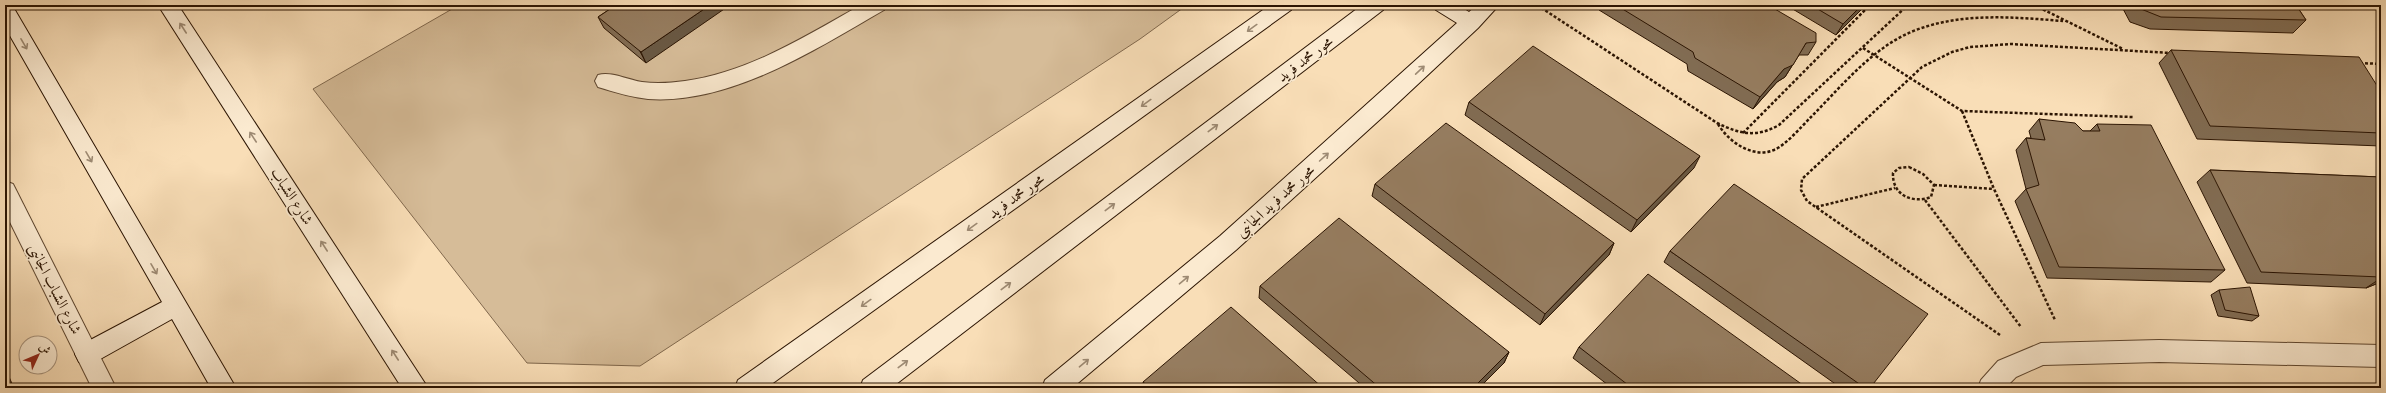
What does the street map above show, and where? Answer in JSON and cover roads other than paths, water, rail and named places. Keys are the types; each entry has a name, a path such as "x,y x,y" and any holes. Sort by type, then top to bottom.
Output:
{"street":[{"name":"شارع الشباب","path":"168,5 416,388"},
{"path":"605,81 628,88 654,91 710,85 776,60 877,5"},
{"name":"محور محمد فريد","path":"747,388 1284,5"},
{"name":"محور محمد فريد","path":"872,388 1376,5"},
{"path":"1443,5 1471,23"},
{"name":"محور محمد فريد الجانبى","path":"1054,388 1228,243 1489,5"},
{"path":"5,10 175,306 224,388"},
{"name":"شارع الشباب الجانبى","path":"5,190 104,388"},
{"path":"87,354 175,306"},
{"path":"1990,388 2007,369 2036,355 2070,352 2159,350 2381,356"}]}
